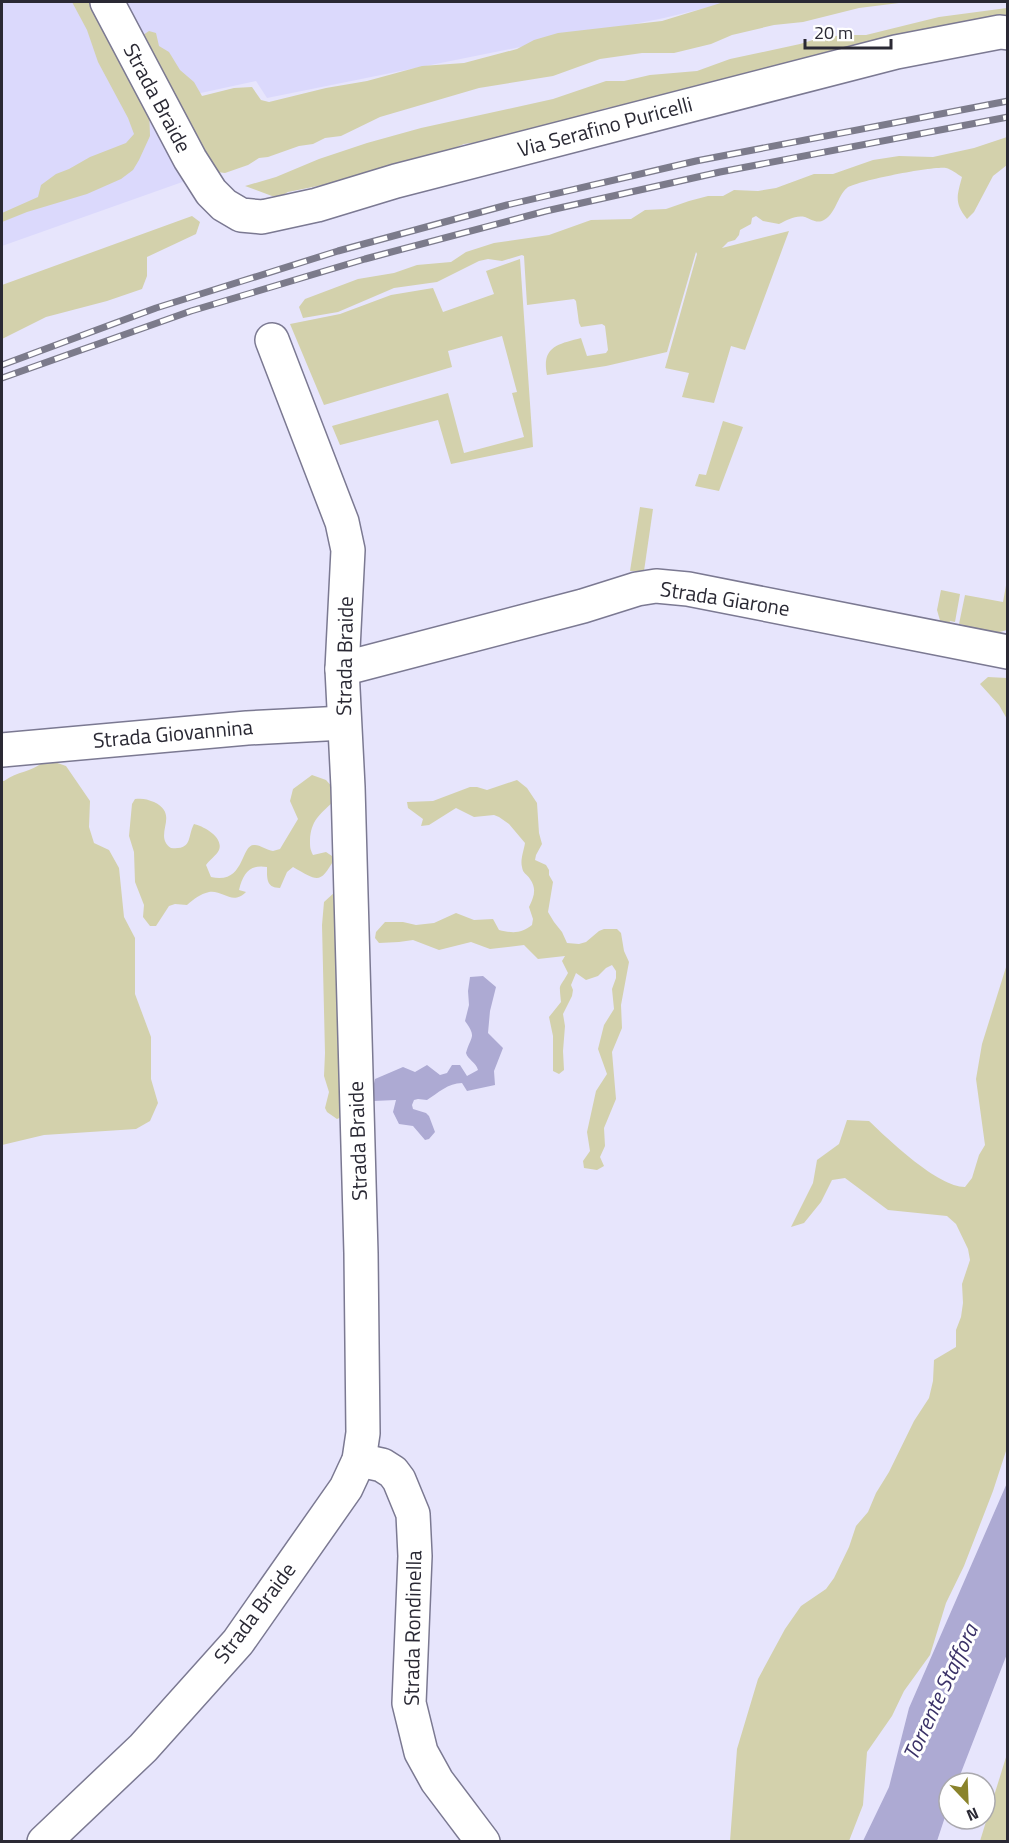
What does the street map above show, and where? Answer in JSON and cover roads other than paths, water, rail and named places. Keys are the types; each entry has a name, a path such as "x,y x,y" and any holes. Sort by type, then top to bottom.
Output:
{"street":[{"name":"Strada Braide","path":"107,2 190,159 211,192"},
{"name":"Via Serafino Puricelli","path":"211,192 224,205 241,215 262,217 285,213 408,178 896,52 1000,32 1008,33"},
{"name":"Strada Braide","path":"45,1842 143,1748 238,1642 345,1488 359,1460 363,1433 361,1253 348,787 342,669 348,550 342,522 272,340"},
{"name":"Strada Giarone","path":"342,669 583,606 629,591 656,586 688,589 1008,652"},
{"name":"Strada Giovannina","path":"2,750 247,728 344,723"},
{"name":"Strada Rondinella","path":"359,1460 382,1465 393,1472 399,1480 413,1514 415,1556 409,1703 421,1752 437,1781 483,1842"}],"water":[{"path":"483,976 496,987 488,1033 503,1048 494,1071 495,1085 467,1091 462,1083 457,1083 427,1100 414,1100 413,1109 429,1116 435,1132 425,1140 413,1126 399,1124 393,1112 396,1100 373,1101 371,1097 375,1079 403,1067 415,1072 427,1065 440,1075 447,1073 452,1065 460,1065 467,1076 478,1070 466,1053 472,1034 465,1021 469,1005 470,977"},
{"name":"Torrente Staffora","path":"1007,1483 1007,1654 962,1771 937,1771 937,1831 940,1831 937,1841 863,1841 889,1787 909,1708"}],"railway":[{"path":"2,365 156,308 338,251 507,205 696,161 1008,101"},
{"path":"2,378 191,311 365,259 546,211 720,172 1008,117"}]}
